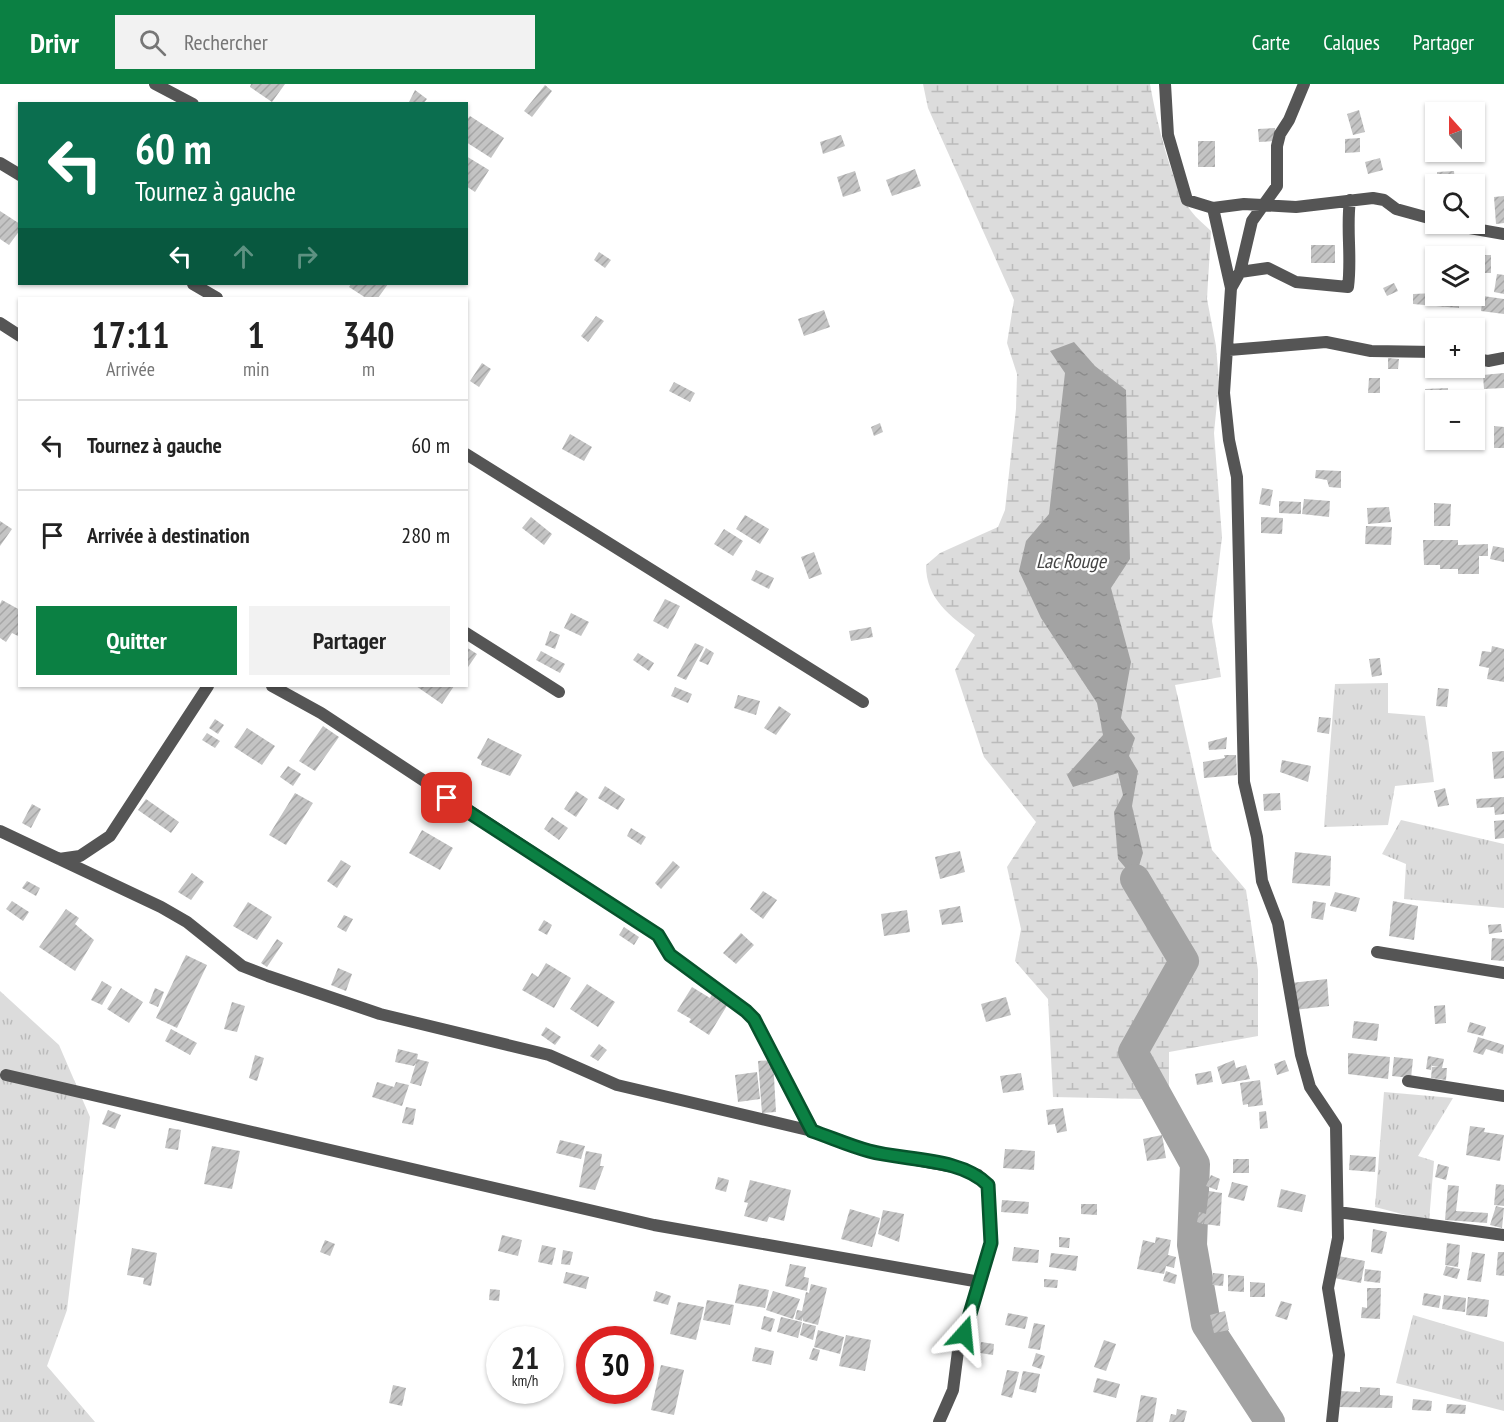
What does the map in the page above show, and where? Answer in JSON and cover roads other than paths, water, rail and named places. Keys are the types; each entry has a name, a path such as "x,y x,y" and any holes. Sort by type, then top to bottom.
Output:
{"street":[{"path":"155,84 189,102"},
{"path":"1165,84 1168,135 1187,200 1213,208 1263,205 1296,207 1373,198 1384,200 1396,209 1425,217"},
{"path":"1231,288 1240,272 1252,221 1277,186 1277,146 1280,134 1289,120 1304,84"},
{"path":"0,163 18,174"},
{"path":"1240,272 1268,268 1296,282 1348,287 1351,262 1348,216 1350,200"},
{"path":"1213,208 1231,288 1229,350 1225,368 1224,393 1228,440 1237,477 1244,782 1257,837 1262,881 1278,923 1300,1055 1310,1087 1336,1126 1338,1238 1328,1287 1339,1354 1332,1422"},
{"path":"1485,231 1504,234"},
{"path":"195,285 215,297"},
{"path":"0,323 18,335"},
{"path":"1229,350 1326,342 1371,351 1425,352"},
{"path":"1485,360 1504,358"},
{"path":"468,455 863,702"},
{"path":"468,634 559,692"},
{"path":"57,859 80,856 110,836 207,687"},
{"path":"275,687 321,713 658,935 670,955 735,1002 754,1019 812,1131"},
{"path":"0,831 161,907 187,922 242,966 268,976 380,1014 549,1055 617,1085 812,1131 868,1151 959,1168 978,1175 988,1185 991,1243 958,1351 953,1390 939,1422"},
{"path":"1377,952 1504,973"},
{"path":"6,1075 654,1225 980,1282"},
{"path":"1408,1081 1504,1096"},
{"path":"1338,1212 1504,1235"}],"water":[{"name":"Lac Rouge","path":"1074,342 1095,366 1126,390 1130,559 1111,588 1131,662 1121,718 1135,738 1129,756 1138,771 1132,806 1143,853 1135,879 1118,859 1114,812 1123,795 1118,773 1073,787 1067,775 1103,735 1097,703 1041,618 1019,571 1026,541 1049,514 1065,373 1050,351"}],"waterway":[{"path":"1135,879 1184,961 1133,1052 1195,1164 1192,1245 1206,1324 1270,1422"}]}
